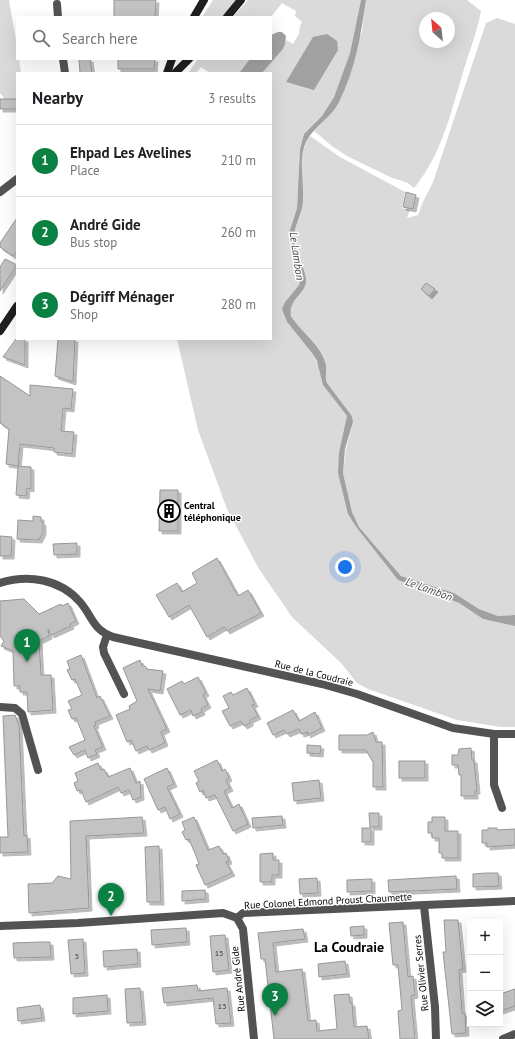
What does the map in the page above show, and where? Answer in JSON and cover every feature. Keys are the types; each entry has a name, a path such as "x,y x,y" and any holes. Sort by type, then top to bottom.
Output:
{"main road":[{"path":"195,16 204,0"},
{"path":"228,16 241,0"},
{"path":"167,72 172,60"},
{"path":"176,72 188,60"},
{"path":"0,332 16,308"}],"street":[{"path":"56,4 58,16"},
{"path":"63,60 65,72"},
{"path":"0,192 16,180"},
{"name":"Rue de la Coudraie","path":"0,583 39,579 57,585 76,597 92,622 107,635 322,684 357,694 453,728 494,734 515,734"},
{"path":"107,635 104,653 124,694"},
{"path":"0,707 15,708 22,714 38,770"},
{"path":"494,734 494,785 502,808"},
{"name":"Rue Colonel Edmond Proust Chaumette","path":"0,926 223,914 237,918 243,913 515,901"},
{"name":"Rue Olivier Serres","path":"424,906 435,1007 436,1039"},
{"name":"Rue André Gide","path":"237,918 243,929 254,1039"},
{"path":"503,1039 515,1034"}],"shaded area":[{"path":"0,0 9,0 16,40 16,60 19,60 21,72 16,72 16,99 5,99 0,93"},
{"path":"213,0 238,0 224,16 203,16"},
{"path":"248,0 361,0 350,53 334,97 322,116 304,134 300,148 297,208 289,233 301,277 299,285 285,302 287,322 312,353 320,368 323,385 347,416 338,473 357,528 398,580 459,603 483,619 515,626 515,727 501,727 457,720 368,689 357,683 341,663 292,617 259,569 227,509 198,430 177,340 272,340 272,72 263,72 283,49 286,40 293,44 299,34 302,22 295,16 296,11 282,3 272,16 234,16"},
{"path":"366,0 467,0 481,11 444,135 431,162 414,188 408,183 390,177 347,156 332,146 314,131 326,118 362,32"},
{"path":"497,18 515,24 515,615 498,616 479,609 454,593 401,576 359,527 352,512 343,473 346,449 353,422 352,416 327,383 321,353 294,321 290,308 292,303 303,290 305,284 304,273 294,237 302,208 303,152 310,136 340,157 405,192 402,208 410,210 407,218 418,215 433,182 486,23"},
{"path":"197,60 249,60 240,72 208,72 201,67 197,72 189,72"}],"water":[{"name":"Le Lambon","path":"361,0 366,0 362,26 357,52 345,90 336,108 309,136 303,150 303,200 294,238 306,279 306,284 292,305 291,316 319,349 326,365 327,383 352,416 353,422 345,449 343,473 352,512 359,527 401,576 454,593 479,609 498,616 515,615 515,626 483,619 459,603 398,580 357,528 348,514 338,473 339,453 347,416 323,385 317,361 287,322 282,309 285,302 299,285 301,277 289,233 297,208 300,149 304,134 322,116 334,97 350,53"},
{"path":"282,32 286,36 283,49 263,72 240,72 249,60 272,60 272,35"},
{"path":"327,34 337,41 338,50 314,90 286,82 313,37"}],"building":[{"path":"114,0 156,0 155,16 114,16"},
{"path":"79,60 90,60 92,72 80,72"},
{"path":"118,60 155,60 154,69 118,69"},
{"path":"0,99 16,99 16,109 0,109"},
{"path":"406,192 416,195 413,209 403,207"},
{"path":"16,219 16,252 13,256 0,247 0,243"},
{"path":"5,259 16,264 0,291 0,267"},
{"path":"426,283 435,289 429,296 421,289"},
{"path":"16,339 25,340 25,365 3,357"},
{"path":"58,340 75,340 73,382 55,376"},
{"path":"0,376 30,396 30,385 73,389 71,409 63,408 61,431 74,432 72,454 54,452 54,448 20,444 18,466 6,464 9,429 0,423"},
{"path":"18,466 31,467 31,489 27,488 26,496 16,495"},
{"name":"Central téléphonique","path":"160,490 178,490 178,531 159,531"},
{"path":"33,516 41,517 41,521 43,523 43,532 39,540 17,539 18,520 33,521"},
{"path":"0,536 12,537 11,556 0,556"},
{"path":"77,543 77,554 54,555 53,544"},
{"path":"217,558 238,596 248,590 261,613 227,631 224,627 207,637 189,605 169,617 156,595 177,583 182,592 197,583 192,573"},
{"path":"24,599 39,614 61,604 62,606 68,603 76,621 70,624 71,626 51,635 48,629 49,636 39,641 41,675 51,675 53,710 28,712 27,692 20,692 20,686 14,686 13,651 1,646 4,641 0,636 0,601"},
{"path":"81,655 97,698 100,696 110,716 95,722 96,725 94,726 103,747 95,750 97,754 88,758 85,750 74,755 69,747 85,740 76,718 72,719 68,710 72,709 68,701 82,695 75,679 72,680 67,670 70,669 67,661"},
{"path":"140,660 142,666 145,666 147,669 163,671 160,691 148,689 167,729 161,732 165,743 149,750 147,746 136,751 131,740 127,742 116,715 130,709 129,706 137,701 123,668"},
{"path":"198,677 206,693 203,695 208,705 201,709 202,712 193,716 191,710 180,715 167,689 182,681 184,684"},
{"path":"247,688 255,704 252,705 258,716 250,720 250,723 244,726 241,721 230,726 222,711 229,708 223,696 231,692 233,695"},
{"path":"293,710 299,721 315,712 322,728 307,735 308,732 301,734 299,729 287,734 284,730 273,735 267,723"},
{"path":"15,715 19,725 24,836 27,835 28,852 0,853 0,837 8,837 3,716"},
{"path":"373,732 376,742 382,742 383,787 373,787 373,762 366,750 339,750 339,735 367,735"},
{"path":"307,745 321,746 320,754 307,753"},
{"path":"471,748 472,760 474,760 477,791 475,791 475,796 461,796 461,775 459,775 458,765 452,765 452,755 458,755 459,749"},
{"path":"217,760 222,771 225,769 229,778 226,780 230,788 224,791 232,808 239,804 248,824 233,831 215,795 206,798 203,790 200,792 196,783 199,781 194,771"},
{"path":"399,761 425,761 425,778 399,778"},
{"path":"98,763 101,770 104,769 108,777 130,768 136,783 140,781 141,797 133,800 129,790 121,793 118,787 86,802 81,790 77,791 74,783 78,781 75,773"},
{"path":"167,768 174,784 167,787 180,814 170,819 165,807 158,810 144,779"},
{"path":"319,780 321,798 294,801 292,783"},
{"path":"369,813 379,813 379,827 370,827"},
{"path":"282,816 283,825 253,828 252,818"},
{"path":"142,817 144,833 86,836 89,908 29,913 28,884 52,883 58,876 71,879 70,821"},
{"path":"194,817 208,850 219,846 223,854 226,853 229,861 226,862 232,873 205,885 196,865 199,864 189,839 186,840 182,832 185,830 182,822"},
{"path":"432,817 445,817 445,831 458,831 458,858 442,858 442,853 439,853 439,838 432,838 432,833 428,833 428,822 432,822"},
{"path":"362,828 371,828 371,842 362,842"},
{"path":"488,828 497,828 497,830 515,829 515,845 487,847 487,843 482,843 482,830 488,830"},
{"path":"159,846 161,902 147,902 145,847"},
{"path":"273,853 273,860 279,860 279,875 272,875 272,882 260,882 260,854"},
{"path":"498,873 499,886 473,887 473,874"},
{"path":"456,876 457,889 389,892 388,880"},
{"path":"317,878 318,893 300,894 299,879"},
{"path":"372,879 372,891 347,892 347,880"},
{"path":"205,890 206,899 182,901 182,891"},
{"path":"444,920 458,920 463,969 459,970 462,1013 465,1013 466,1033 452,1034 443,952 446,952"},
{"path":"403,922 408,977 413,976 415,995 411,996 415,1039 400,1039 398,1011 402,1010 398,965 393,965 389,923"},
{"path":"364,926 364,935 351,936 350,927"},
{"path":"186,928 187,942 152,945 151,930"},
{"path":"303,929 305,939 273,943 276,972 302,969 308,1021 316,1020 317,1031 337,1029 334,995 349,994 350,1003 352,1003 354,1027 367,1026 369,1039 274,1039 265,959 261,959 258,933"},
{"path":"225,935 229,970 213,972 210,936"},
{"path":"83,939 85,973 71,974 68,940"},
{"path":"50,942 51,957 14,958 13,943"},
{"path":"137,949 138,964 104,967 103,951"},
{"path":"345,961 347,974 319,977 318,964"},
{"path":"197,985 198,991 227,988 231,1023 216,1024 213,998 164,1003 162,988"},
{"path":"140,988 143,1022 127,1023 125,989"},
{"path":"515,989 515,1006 503,1010 503,993"},
{"path":"107,995 108,1011 73,1014 73,998"},
{"path":"40,1005 42,1018 18,1021 17,1008"}],"place":[{"name":"Central téléphonique","path":"169,511"},
{"name":"Ehpad Les Avelines","path":"27,662"},
{"name":"André Gide","path":"111,916"},
{"name":"Dégriff Ménager","path":"275,1016"}],"district":[{"name":"La Coudraie","path":"349,947"}]}
